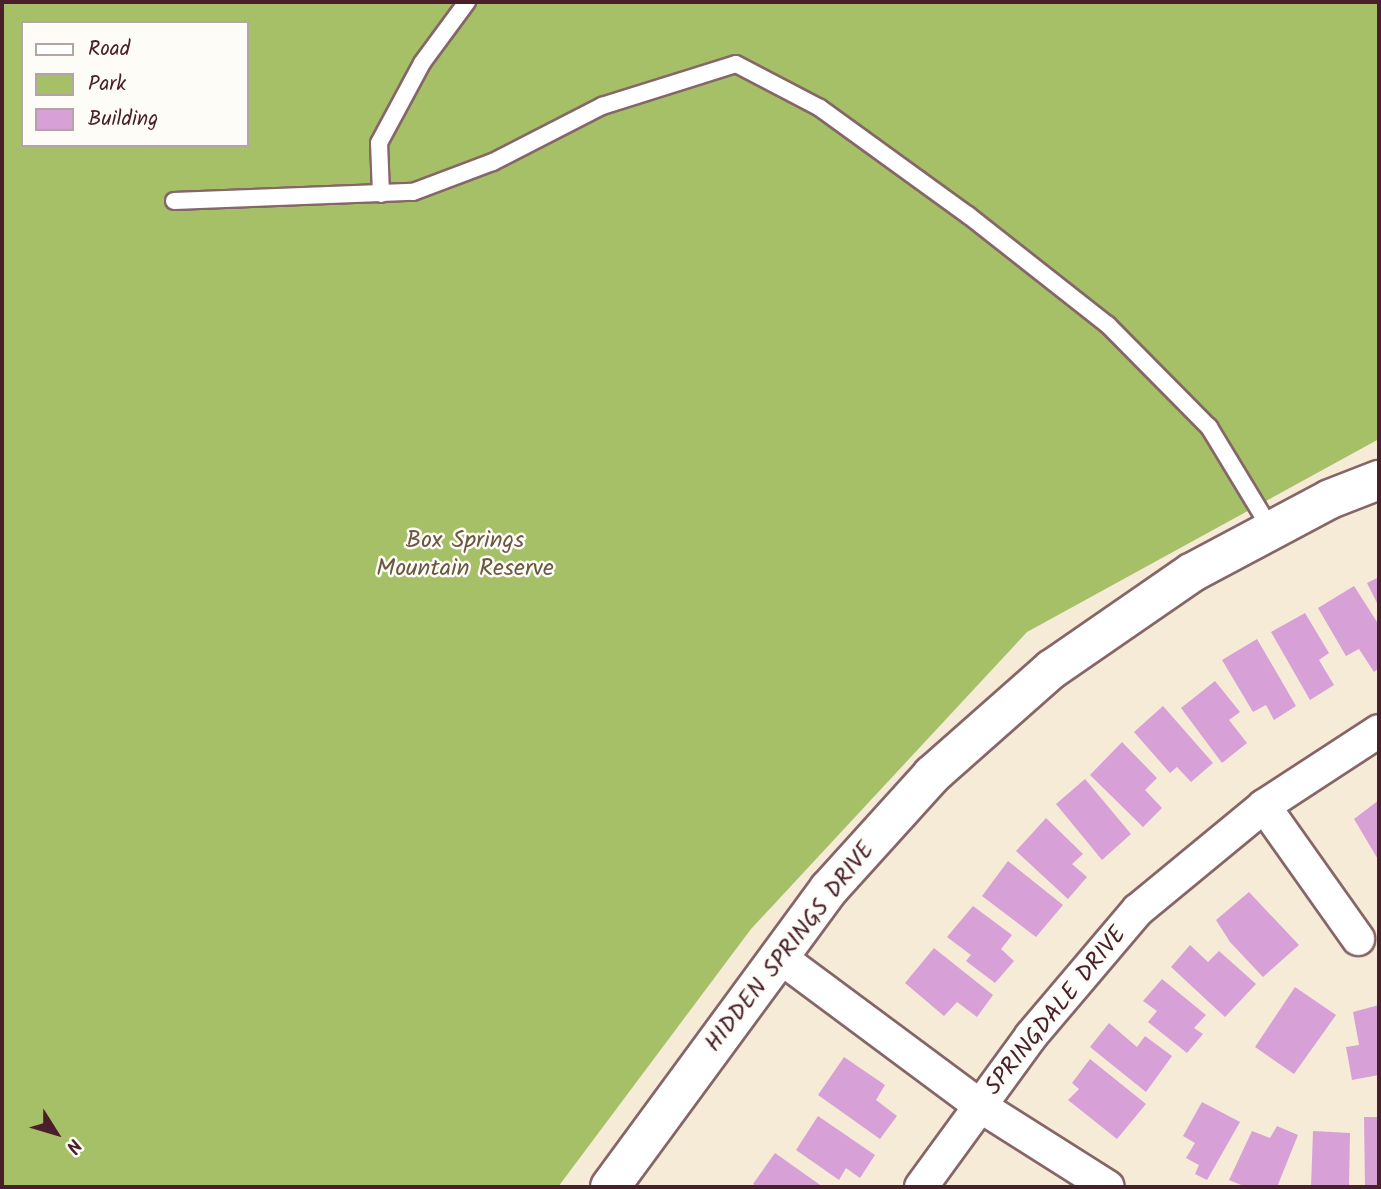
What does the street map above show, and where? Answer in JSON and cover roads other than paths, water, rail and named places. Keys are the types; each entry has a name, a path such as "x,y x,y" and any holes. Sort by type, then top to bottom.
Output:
{"street":[{"name":"HIDDEN SPRINGS DRIVE","path":"610,1187 829,889 932,775 1052,669 1191,573 1330,499 1379,480"},
{"name":"SPRINGDALE DRIVE","path":"921,1187 1080,974 1138,910 1264,806 1379,731"},
{"path":"1264,806 1357,939"},
{"path":"778,955 980,1106 1108,1187"}],"lane":[{"path":"381,194 379,143 422,63 467,2"},
{"path":"174,201 413,192 493,162 602,106 736,64 820,108 968,215 1108,325 1209,427 1272,531"}],"park label":[{"name":"Box Springs Mountain Reserve","path":"465,555"}]}
